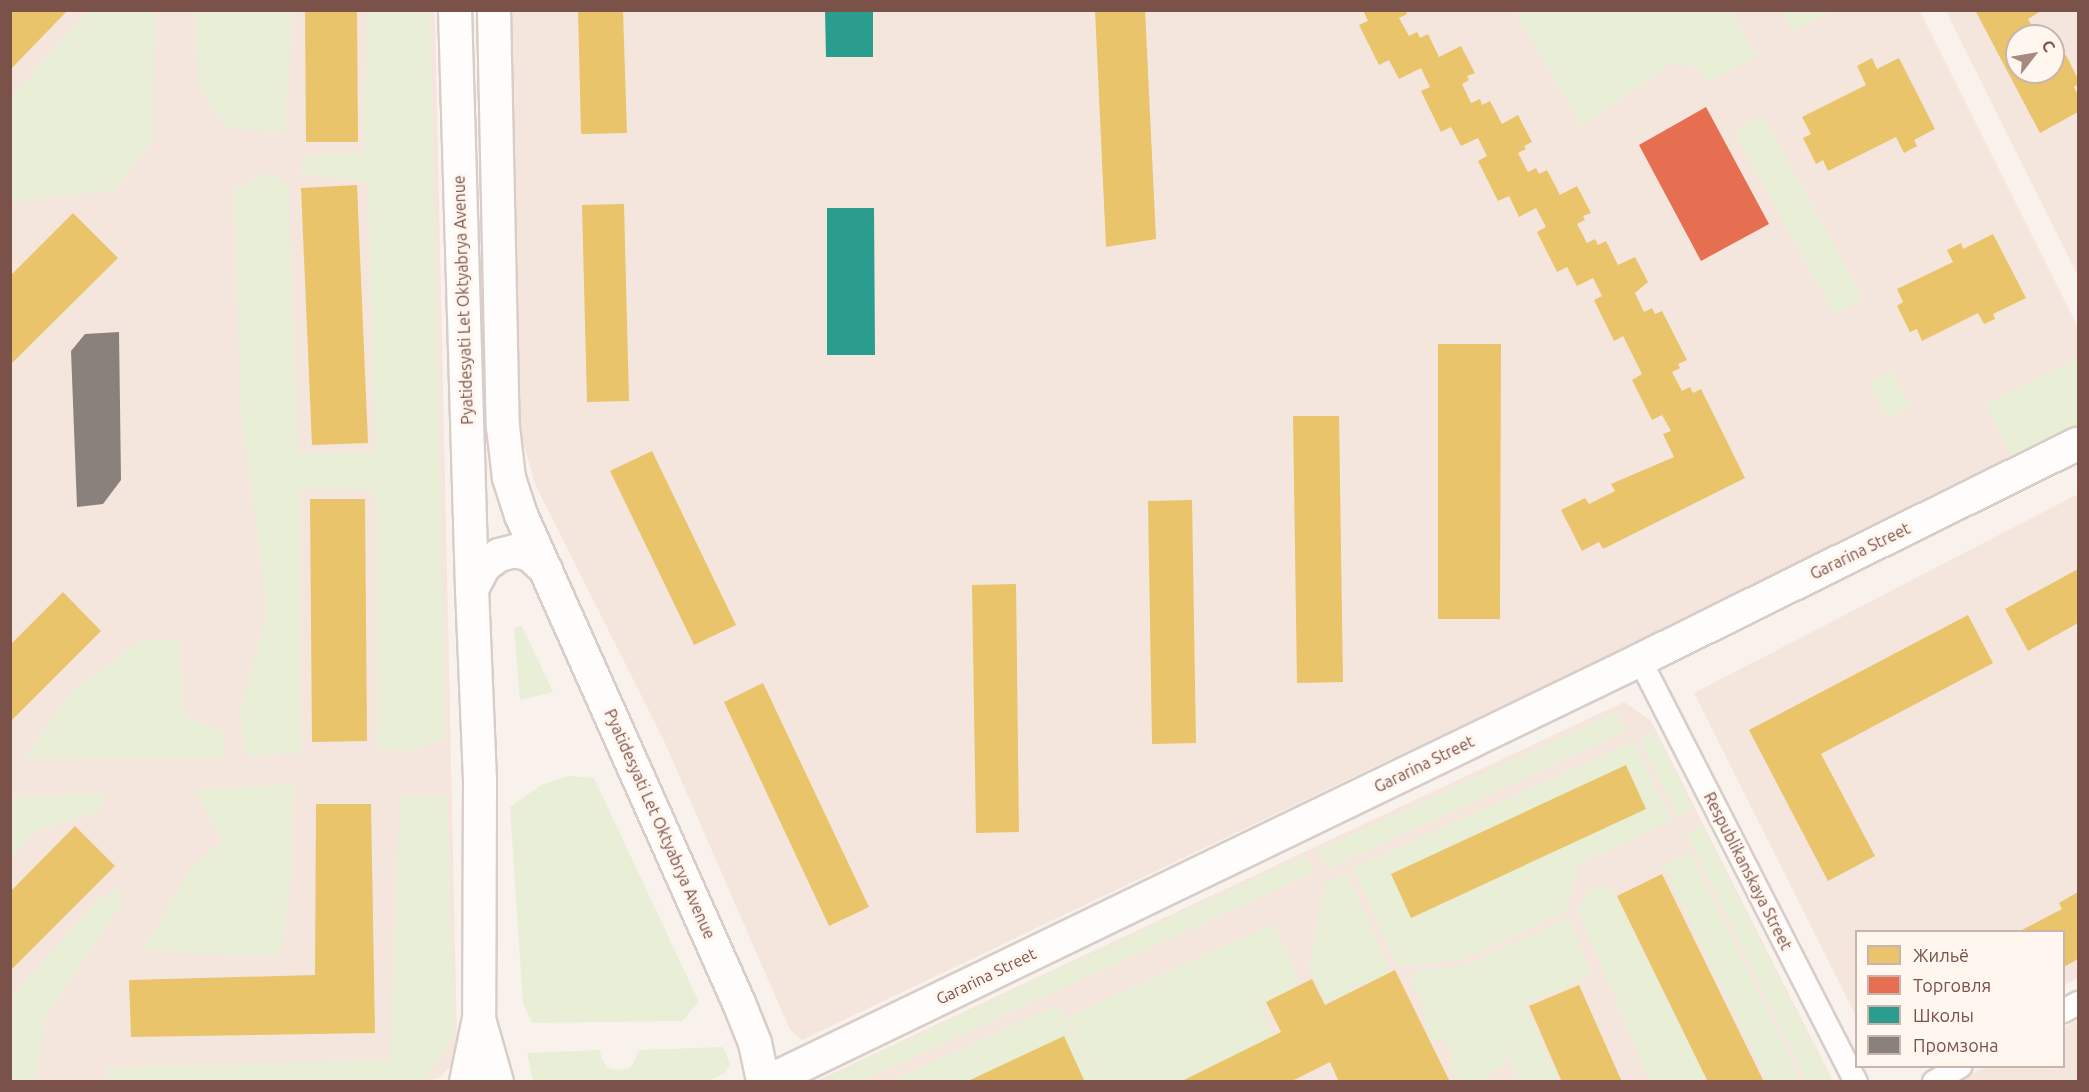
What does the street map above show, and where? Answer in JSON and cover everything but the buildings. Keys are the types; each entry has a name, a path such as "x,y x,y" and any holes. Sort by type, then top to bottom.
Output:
{"main road":[{"name":"Pyatidesyati Let Oktyabrya Avenue","path":"455,10 471,589 480,781 479,1019 497,1082"},
{"name":"Pyatidesyati Let Oktyabrya Avenue","path":"494,10 503,427 509,478 521,515 620,732 739,1003 755,1043 765,1082"},
{"name":"Gararina Street","path":"765,1082 1640,660 2079,444"},
{"name":"Pyatidesyati Let Oktyabrya Avenue","path":"471,589 484,566 500,555 515,551 530,555 546,570"},
{"path":"466,1082 479,1019"}],"street":[{"name":"Respublikanskaya Street","path":"1640,660 1856,1082"},
{"path":"2065,1010 2079,1003"},
{"path":"1934,1082 1958,1068"}],"shaded area":[{"path":"10,11 435,11 457,1042 450,1067 440,1077 429,1081 11,1081"},
{"path":"511,11 1920,11 2078,327 2078,431 802,1040 790,1030 665,743 535,484 521,434"},
{"path":"1946,11 2078,11 2078,276"},
{"path":"2078,494 2078,978 2065,984 2065,930 1855,930 1855,1014 1694,693"},
{"path":"1624,702 1651,721 1833,1081 814,1082"},
{"path":"2078,1020 2078,1081 1956,1082 1984,1068 2065,1068 2065,1027"}],"green space":[{"path":"89,10 155,11 152,140 115,190 11,202 11,98"},
{"path":"1688,10 1691,14 1697,11 1731,11 1757,57 1708,81 1697,67 1672,63 1582,126 1515,11"},
{"path":"1785,10 1831,11 1793,31 1782,12"},
{"path":"196,11 292,11 285,131 228,129 199,87"},
{"path":"367,11 430,11 445,739 402,753 377,746 377,501 369,490 299,488 301,753 246,756 240,713 268,610 241,411 234,189 272,172 288,186 298,454 375,452 368,182 300,174 304,156 364,153"},
{"path":"1763,116 1863,299 1834,314 1735,132"},
{"path":"2078,358 2078,426 2012,458 1986,404"},
{"path":"1891,370 1912,407 1889,419 1869,383"},
{"path":"522,626 553,692 520,700 514,628"},
{"path":"179,639 183,715 225,734 224,757 24,759 76,687 141,641"},
{"path":"1617,712 1626,731 1327,869 1319,850"},
{"path":"1654,732 1693,809 1678,817 1640,740"},
{"path":"1634,742 1671,821 1579,864 1565,912 1462,960 1398,967 1353,868"},
{"path":"569,776 594,778 699,1002 682,1021 532,1023 523,1004 510,807 541,785"},
{"path":"293,784 292,870 280,955 203,954 144,949 193,865 223,841 195,790"},
{"path":"107,793 100,811 34,832 11,858 11,798"},
{"path":"447,795 454,1037 424,1081 107,1081 106,1068 390,1060 400,797"},
{"path":"1702,826 1831,1081 1807,1081 1687,834"},
{"path":"1690,852 1801,1081 1767,1081 1662,866"},
{"path":"1306,855 1314,872 861,1081 832,1081 829,1076"},
{"path":"1346,873 1390,971 1326,1003 1309,967 1326,882"},
{"path":"1611,887 1707,1081 1650,1081 1578,910 1592,888"},
{"path":"122,889 120,907 45,1018 35,1081 11,1081 11,999 98,899"},
{"path":"1569,918 1592,976 1525,1005 1560,1081 1518,1081 1506,1053 1502,1054 1505,1064 1479,1081 1469,1081 1451,1072 1451,1047 1442,1040 1430,1039 1420,996 1411,982 1419,970 1465,966"},
{"path":"1274,924 1300,983 1259,1006 1274,1036 1183,1081 1095,1081 1067,1017"},
{"path":"1059,1005 1093,1081 888,1082"},
{"path":"723,1047 730,1064 725,1073 706,1082 533,1081 527,1053 600,1050 602,1060 608,1068 617,1070 629,1068 639,1050"}]}
